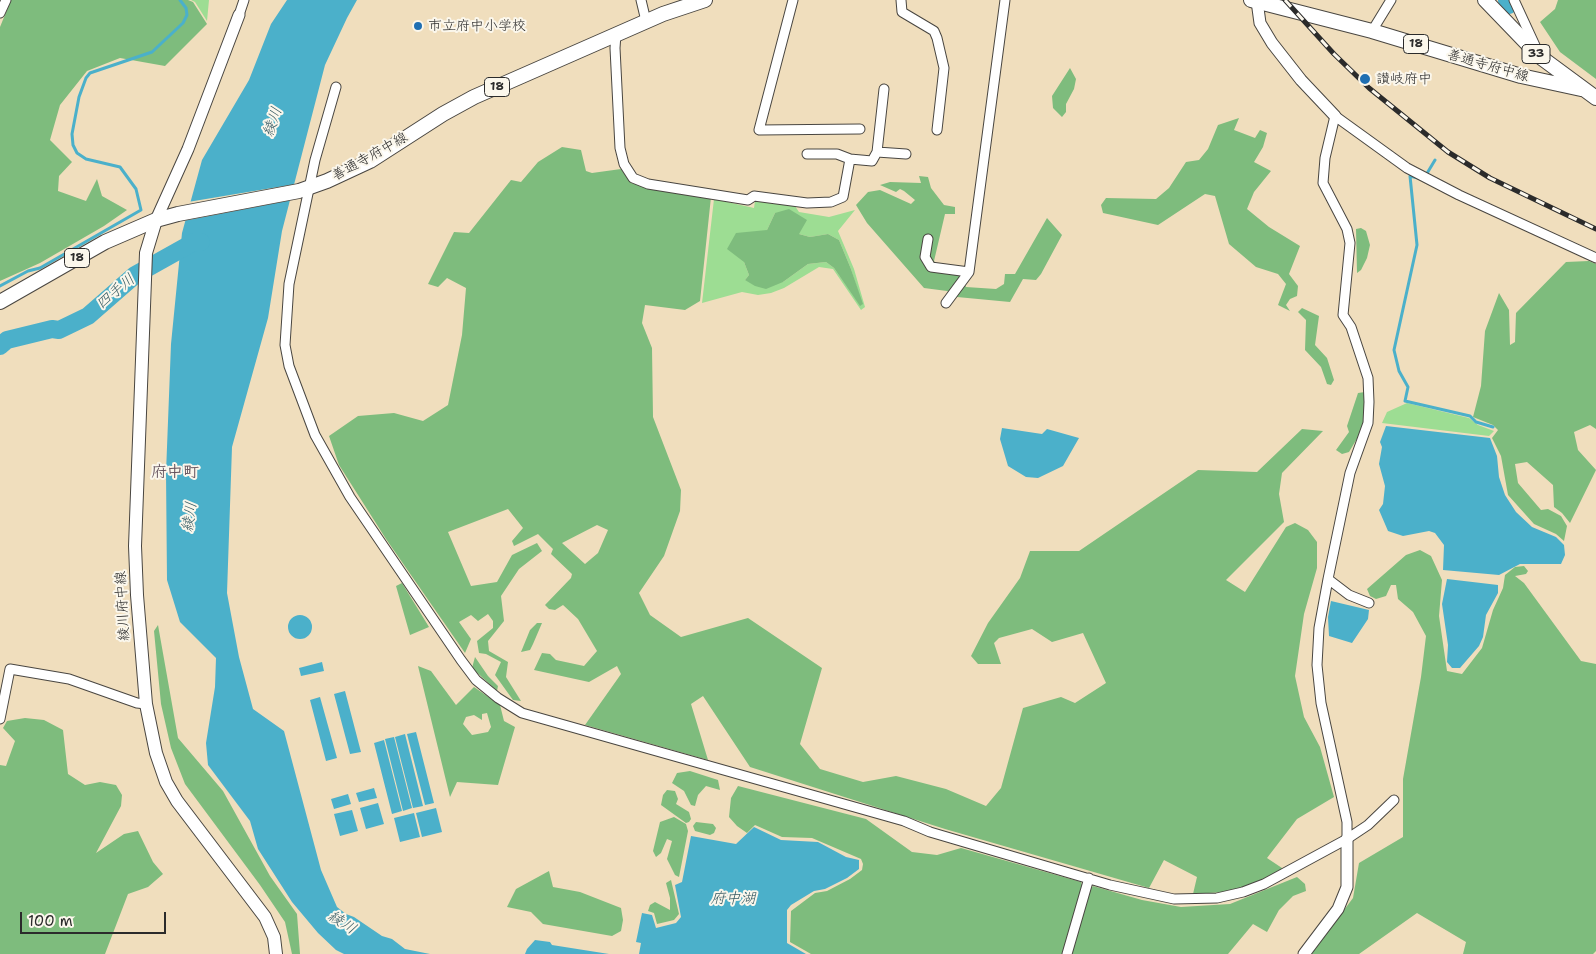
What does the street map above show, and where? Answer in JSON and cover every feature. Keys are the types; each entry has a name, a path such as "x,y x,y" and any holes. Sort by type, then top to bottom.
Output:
{"main road":[{"name":"善通寺府中線","path":"0,302 105,242 156,220 305,189 370,161 443,114 474,97 646,21 705,0"},
{"name":"善通寺府中線","path":"1254,0 1372,31 1529,78 1581,89"},
{"name":"33","path":"1485,0 1539,56 1581,89 1596,98"},
{"path":"1529,78 1536,73 1539,56"},
{"name":"綾川府中線","path":"156,220 151,234 146,263 136,546 138,605 146,704 156,753 166,782 177,801 265,917 274,937 276,954"}],"street":[{"path":"0,13 6,0"},
{"path":"156,220 188,149 244,0"},
{"path":"641,0 646,21"},
{"path":"793,0 759,130 860,129"},
{"path":"901,0 902,12 934,30 937,38 944,68 937,130"},
{"path":"946,303 969,272 1005,0"},
{"path":"1254,0 1260,23 1272,43 1301,80 1336,116 1407,168 1459,195 1596,258"},
{"path":"1372,31 1391,0"},
{"path":"1514,0 1539,56"},
{"path":"616,34 620,148 624,164 634,178 648,184 748,200 754,196 807,203 831,202 843,197 850,159"},
{"path":"336,87 305,189 289,284 285,345 289,366 315,434 333,469 384,550 476,680 498,698 522,713 904,822 930,832 1089,878 1146,894 1174,899 1217,898 1243,892 1264,884 1347,839 1368,825 1394,800"},
{"path":"807,154 837,154 850,159 872,161 877,152 884,89"},
{"path":"1304,954 1338,909 1347,887 1346,822 1321,702 1317,665 1320,628 1328,579 1350,473 1368,423 1369,402 1368,378 1351,327 1343,315 1350,243 1347,229 1322,183 1324,163 1336,116"},
{"path":"877,152 906,154"},
{"path":"928,239 925,257 931,267 969,272"},
{"path":"1328,579 1349,594 1369,603"},
{"path":"0,719 10,669 69,679 137,703 146,704"},
{"path":"1067,954 1089,878"}],"green space":[{"path":"11,0 188,0 193,2 207,24 165,66 120,58 87,71 60,105 50,140 72,162 59,176 58,191 86,201 97,179 102,196 127,210 104,226 40,263 0,281 0,27"},
{"path":"191,0 209,0 207,21 195,2"},
{"path":"1558,0 1596,0 1596,79 1560,52 1540,22 1555,9"},
{"path":"1070,68 1076,79 1074,89 1066,104 1066,112 1062,117 1053,108 1052,96"},
{"path":"1239,118 1234,130 1255,138 1260,130 1267,133 1263,147 1254,162 1271,171 1254,192 1247,209 1269,227 1300,246 1289,274 1298,286 1297,296 1290,299 1286,305 1290,311 1278,305 1286,284 1278,274 1256,267 1229,244 1215,196 1205,194 1158,225 1103,213 1101,205 1106,198 1156,199 1169,188 1186,162 1199,160 1208,149 1218,125"},
{"path":"562,147 581,150 586,171 592,173 621,169 631,183 711,197 700,301 685,310 645,305 642,323 652,348 653,417 681,490 680,511 664,556 639,593 650,615 681,637 748,618 822,668 800,744 820,769 863,782 896,776 946,789 986,806 1001,788 1023,708 1061,697 1075,703 1106,683 1083,633 1052,642 1032,629 999,638 994,643 1001,664 978,664 971,656 988,623 1020,578 1030,551 1079,551 1198,470 1257,472 1302,429 1323,431 1282,473 1279,494 1284,522 1226,580 1245,592 1286,527 1295,523 1308,530 1317,542 1317,568 1304,614 1295,676 1304,717 1320,747 1334,797 1297,819 1267,858 1285,870 1253,885 1225,892 1193,894 1197,877 1164,860 1149,888 945,829 750,767 703,696 691,704 708,760 585,725 621,674 617,666 589,682 534,670 542,653 550,654 556,660 584,666 597,651 578,619 563,605 555,610 549,609 545,605 571,578 572,574 551,554 553,549 538,534 514,546 512,541 523,528 508,509 448,532 471,586 497,582 512,555 537,543 542,551 519,569 501,596 504,621 488,641 489,651 508,662 506,677 521,701 513,700 495,675 501,662 486,654 479,653 477,641 493,628 493,621 488,614 478,621 471,615 459,622 471,639 465,653 386,539 339,465 329,436 358,416 394,413 423,421 448,405 462,335 466,288 447,278 438,287 428,284 454,232 469,233 511,180 521,182 538,162","holes":["597,525 608,530 598,553 585,564 562,543"]},
{"path":"919,176 928,177 931,188 944,205 955,207 955,214 945,214 934,261 946,274 961,275 966,287 996,289 1004,284 1005,274 1015,274 1047,218 1062,235 1036,280 1023,279 1010,302 957,297 947,291 924,288 867,223 856,205 868,192 880,190 911,204 915,200 904,191 900,189 896,192 880,185 890,182 921,183"},
{"path":"714,199 754,208 755,201 795,206 799,212 829,217 855,210 838,231 854,269 865,307 861,310 833,269 819,267 784,288 771,293 758,295 742,292 702,303","holes":["775,213 799,234 810,237 828,234 839,240 862,304 860,305 834,268 826,262 808,264 783,282 745,280 749,275 744,262 767,230"]},
{"path":"789,209 807,220 799,234 810,237 828,234 839,240 863,304 860,306 834,268 826,262 808,264 783,282 766,289 755,286 745,280 749,275 744,262 727,249 736,233 767,230 775,213"},
{"path":"1361,228 1366,231 1370,245 1367,258 1361,270 1357,273 1356,229"},
{"path":"1589,261 1596,264 1596,429 1590,425 1574,432 1578,450 1596,470 1570,523 1554,507 1553,485 1527,462 1515,464 1518,483 1541,510 1548,509 1561,516 1567,526 1564,541 1556,534 1534,524 1508,495 1501,456 1492,438 1498,430 1493,425 1473,417 1481,386 1485,331 1499,293 1509,310 1510,345 1515,342 1516,313 1566,262"},
{"path":"1302,308 1319,316 1315,345 1327,358 1334,380 1331,385 1327,384 1321,367 1305,350 1306,320 1298,312"},
{"path":"1365,392 1364,420 1358,437 1349,452 1342,454 1336,450 1349,432 1347,426 1358,393"},
{"path":"1407,403 1469,418 1478,425 1494,431 1489,436 1382,423 1387,412"},
{"path":"1420,550 1431,556 1442,580 1439,616 1447,671 1462,674 1482,648 1493,610 1503,588 1505,575 1515,567 1524,566 1528,571 1526,574 1515,576 1524,583 1581,661 1596,664 1596,951 1593,954 1463,954 1466,942 1417,913 1359,954 1311,954 1353,898 1359,863 1403,837 1403,779 1421,677 1426,636 1413,612 1398,599 1396,585 1391,585 1386,596 1376,599 1370,596 1367,589 1406,555"},
{"path":"402,583 429,627 410,635 396,586"},
{"path":"537,623 542,623 530,650 521,652 530,630"},
{"path":"158,625 178,738 223,791 270,876 297,914 300,954 292,954 285,922 185,784 171,748 161,704 154,631"},
{"path":"475,657 488,676 498,686 497,691 472,668"},
{"path":"418,666 431,671 456,705 474,687 500,705 504,721 515,727 498,785 457,782 450,797","holes":["487,713 491,727 488,732 472,735 463,724 466,717 474,715 482,720 482,714"]},
{"path":"25,718 44,720 63,730 68,774 85,785 100,782 116,785 122,795 121,806 96,853 124,834 138,831 153,862 163,874 148,887 128,894 105,954 0,954 0,765 6,766 15,741 3,728 7,721"},
{"path":"690,771 718,780 720,790 706,786 698,795 695,806 691,805 684,791 672,783 677,773"},
{"path":"738,786 866,819 912,852 937,855 961,848 1081,882 1083,888 1089,891 1093,886 1142,900 1181,907 1230,904 1297,877 1305,884 1306,891 1293,896 1279,910 1267,932 1253,924 1228,954 811,954 790,942 791,911 815,893 827,891 850,879 862,870 863,864 861,859 812,838 782,837 755,825 747,833 729,817 731,798"},
{"path":"667,790 675,791 678,799 676,804 689,812 691,819 689,822 686,823 661,805 663,795"},
{"path":"674,817 686,824 688,831 679,877 675,875 667,859 672,841 667,839 661,853 656,857 653,851 660,822"},
{"path":"696,822 713,824 716,828 714,833 710,835 695,831 693,826"},
{"path":"549,871 553,887 580,892 621,908 623,920 621,931 612,936 543,924 531,912 507,907 516,889"},
{"path":"671,880 679,914 674,920 657,924 654,913 648,911 650,905 655,902 670,910 670,898 666,883"}],"water":[{"name":"綾川","path":"287,0 357,0 325,65 282,231 268,318 232,447 227,593 239,657 253,709 284,731 321,870 337,907 382,936 392,939 405,949 430,954 344,954 336,950 318,933 292,902 258,849 250,821 208,765 206,743 215,687 216,658 180,622 167,580 166,473 171,344 182,233 202,160 249,80 271,24"},
{"path":"1386,426 1490,438 1497,456 1499,477 1505,495 1516,512 1532,527 1556,537 1564,545 1565,555 1561,564 1520,564 1499,575 1443,570 1444,545 1435,533 1429,531 1403,536 1388,531 1379,510 1383,504 1385,486 1379,464 1382,447 1380,442"},
{"path":"1002,428 1042,434 1047,429 1079,438 1063,466 1038,478 1026,477 1008,466 1000,439"},
{"path":"1447,579 1498,585 1498,593 1486,615 1483,637 1479,646 1460,668 1452,668 1447,662 1448,645 1442,604"},
{"path":"1331,601 1369,610 1368,619 1352,643 1329,636 1328,617"},
{"path":"300,615 308,619 312,627 308,635 300,639 292,635 288,627 292,619"},
{"path":"322,662 324,671 301,676 299,668"},
{"path":"345,691 361,752 350,754 334,694"},
{"path":"320,697 337,758 326,761 310,700"},
{"path":"416,732 434,803 425,805 407,734"},
{"path":"405,734 423,806 413,808 395,737"},
{"path":"394,737 412,808 403,811 385,739"},
{"path":"384,740 402,811 392,814 374,743"},
{"path":"374,788 377,798 359,802 356,793"},
{"path":"348,794 351,804 334,809 331,799"},
{"path":"378,803 384,824 366,829 360,808"},
{"path":"436,808 442,832 422,837 416,813"},
{"path":"352,810 358,831 340,836 334,814"},
{"path":"414,813 420,837 400,842 394,818"},
{"name":"府中湖","path":"754,827 781,840 818,842 846,857 859,860 859,869 847,878 825,889 814,891 791,905 787,910 787,943 806,954 639,954 641,943 636,942 642,913 652,915 656,928 676,923 681,917 675,885 682,882 691,836 736,844"},
{"path":"535,940 550,942 552,945 609,954 525,954"}],"pier":[{"path":"296,184 292,200 183,221 188,202"}],"waterway":[{"path":"0,286 28,271 40,268 141,210 136,189 120,167 86,159 77,153 73,145 72,134 79,97 86,78 90,73 152,52 183,23 187,15 186,8 180,0"},
{"path":"1507,0 1509,5"},
{"path":"1426,175 1435,160"},
{"path":"1418,178 1410,176 1417,245 1394,350 1399,371 1408,387 1405,401 1470,416 1476,422 1493,427"},
{"name":"四手川","path":"0,346 7,340 52,329 59,330 88,316 135,275 194,242 201,242"}],"railway":[{"path":"1285,0 1334,54 1369,88 1448,152 1490,178 1596,229"}],"place":[{"name":"市立府中小学校","path":"418,26"},
{"name":"讃岐府中","path":"1365,79"}],"district":[{"name":"府中町","path":"175,473"}]}
